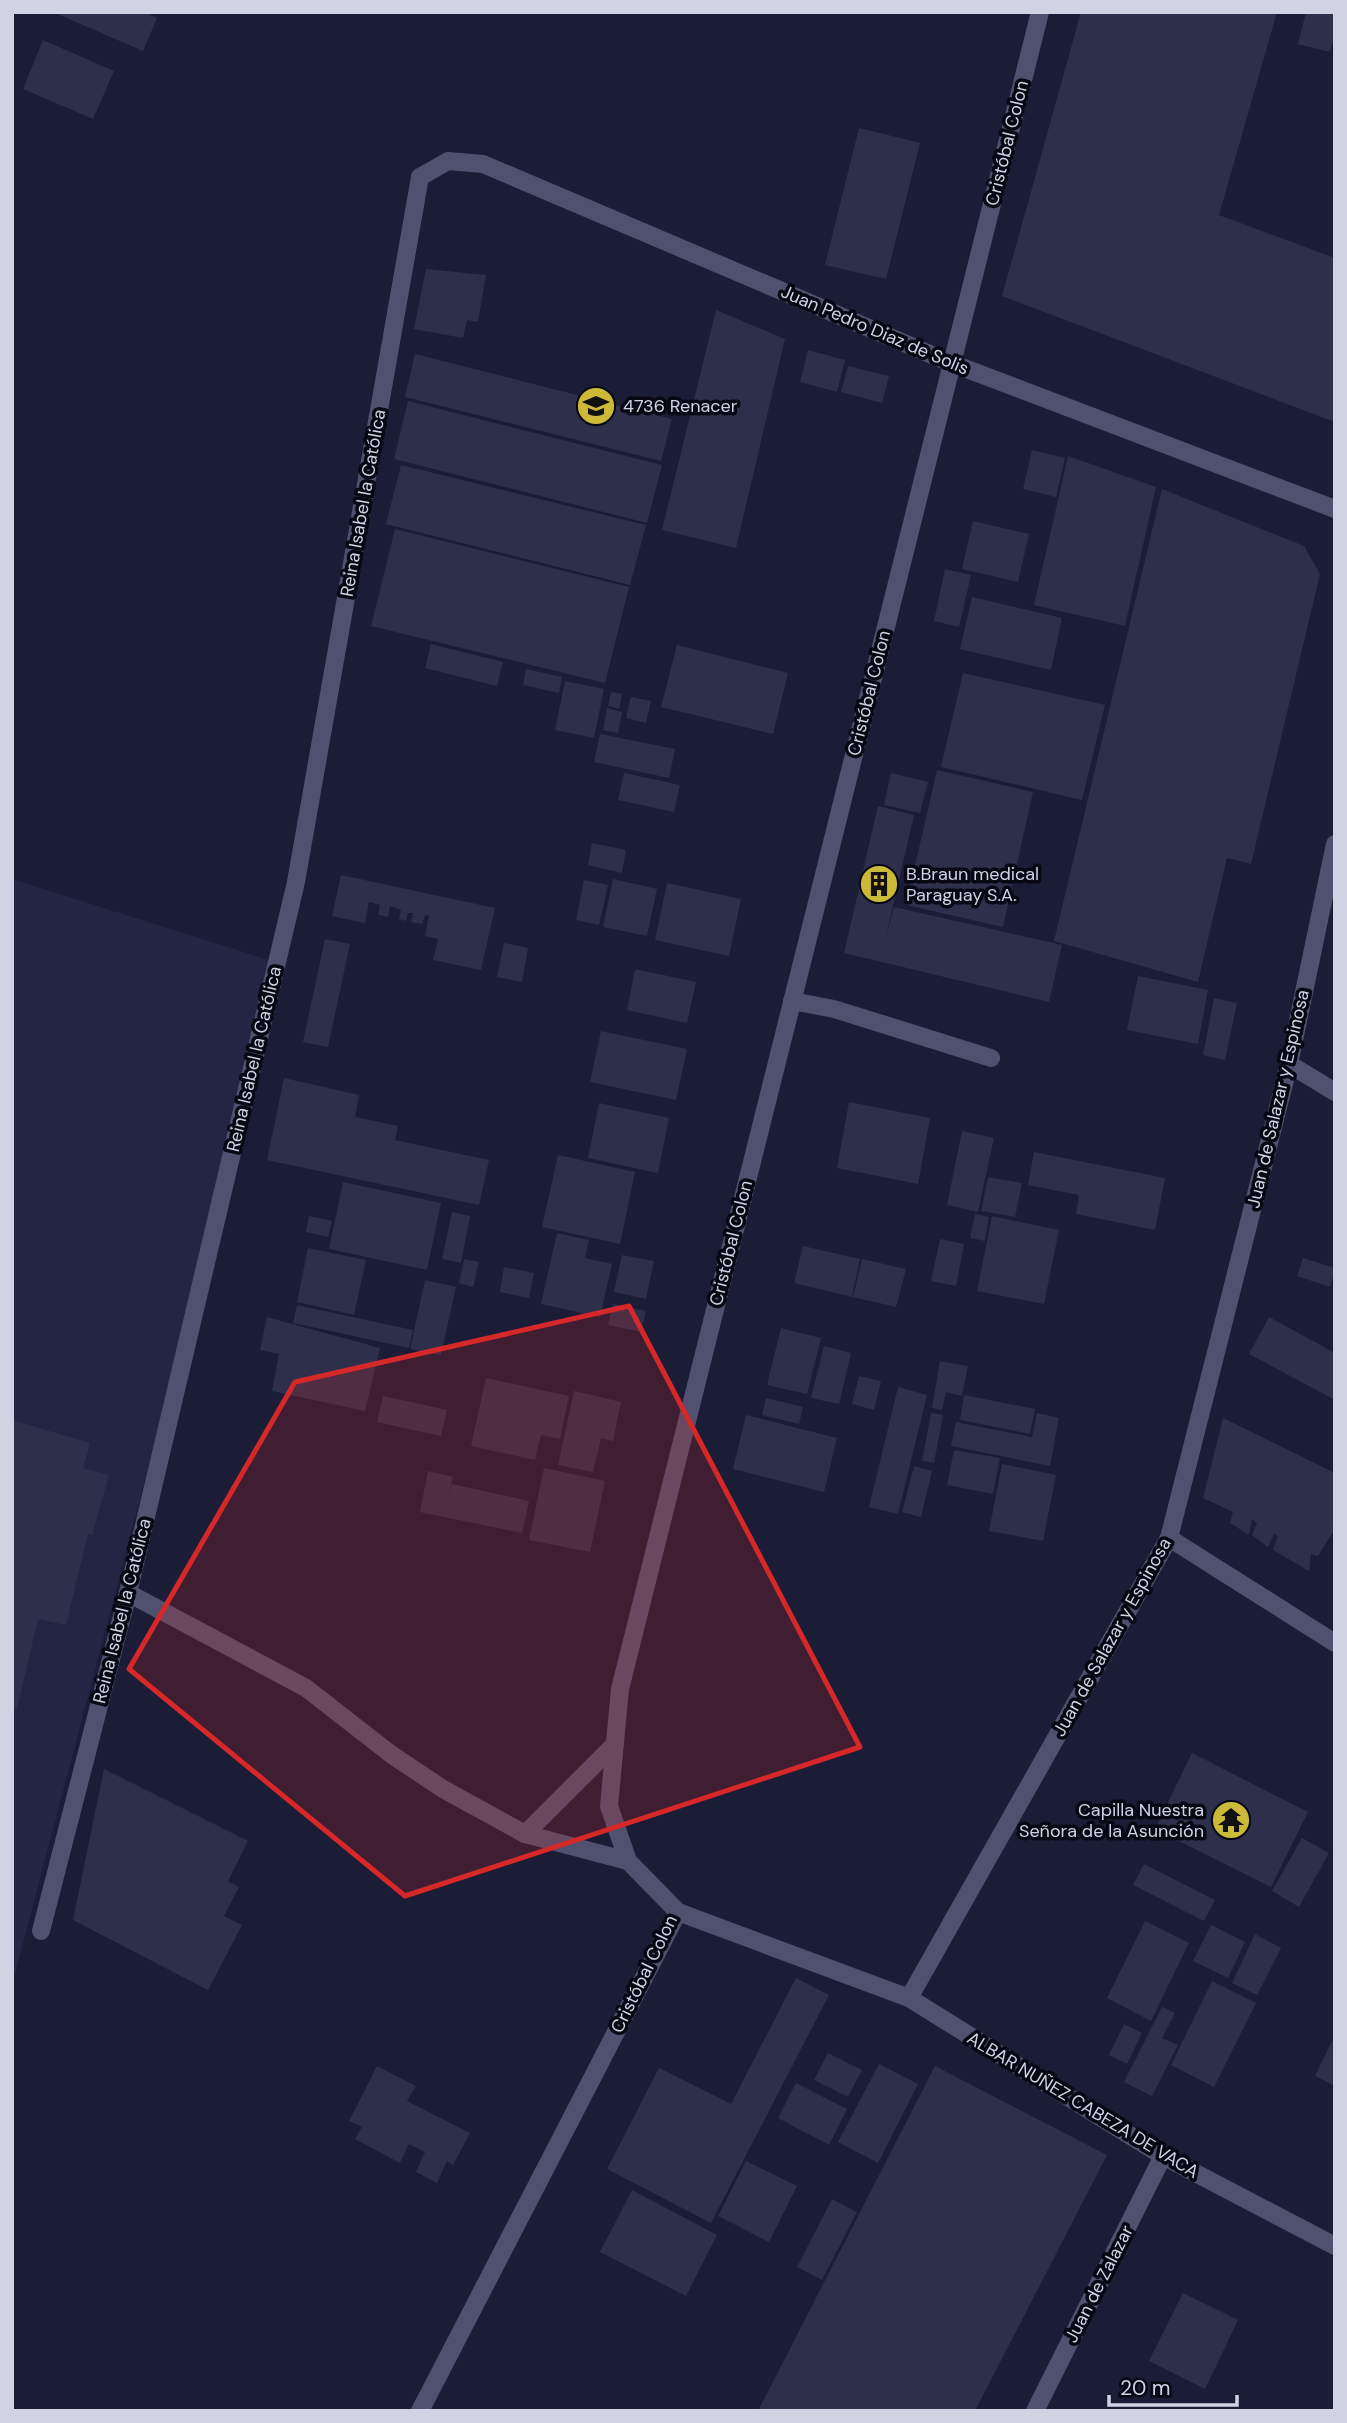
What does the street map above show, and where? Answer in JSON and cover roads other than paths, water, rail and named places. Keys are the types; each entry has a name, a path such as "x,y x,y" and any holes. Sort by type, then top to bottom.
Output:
{"street":[{"name":"Cristóbal Colon","path":"420,2411 678,1912 628,1861 609,1806 620,1689 1040,12"},
{"name":"Juan Pedro Diaz de Solis","path":"420,177 448,161 483,164 951,363 1335,509"},
{"name":"Reina Isabel la Católica","path":"41,1931 128,1593 296,882 420,177"},
{"name":"Juan de Salazar y Espinosa","path":"909,1998 1169,1538 1289,1064 1335,844"},
{"path":"792,1001 834,1009 990,1058"},
{"path":"1289,1064 1335,1092"},
{"path":"1169,1538 1335,1643"},
{"path":"128,1593 306,1688 392,1755 443,1789 525,1834 628,1861"},
{"path":"525,1834 615,1744"},
{"path":"678,1912 909,1998"},
{"name":"ALBAR NUÑEZ CABEZA DE VACA","path":"909,1998 1163,2156 1335,2246"},
{"name":"Juan de Zalazar","path":"1035,2411 1163,2156"}],"place":[{"name":"4736 Renacer","path":"596,406"},
{"name":"B.Braun medical Paraguay S.A.","path":"879,884"},
{"name":"Capilla Nuestra Señora de la Asunción","path":"1231,1820"}]}
